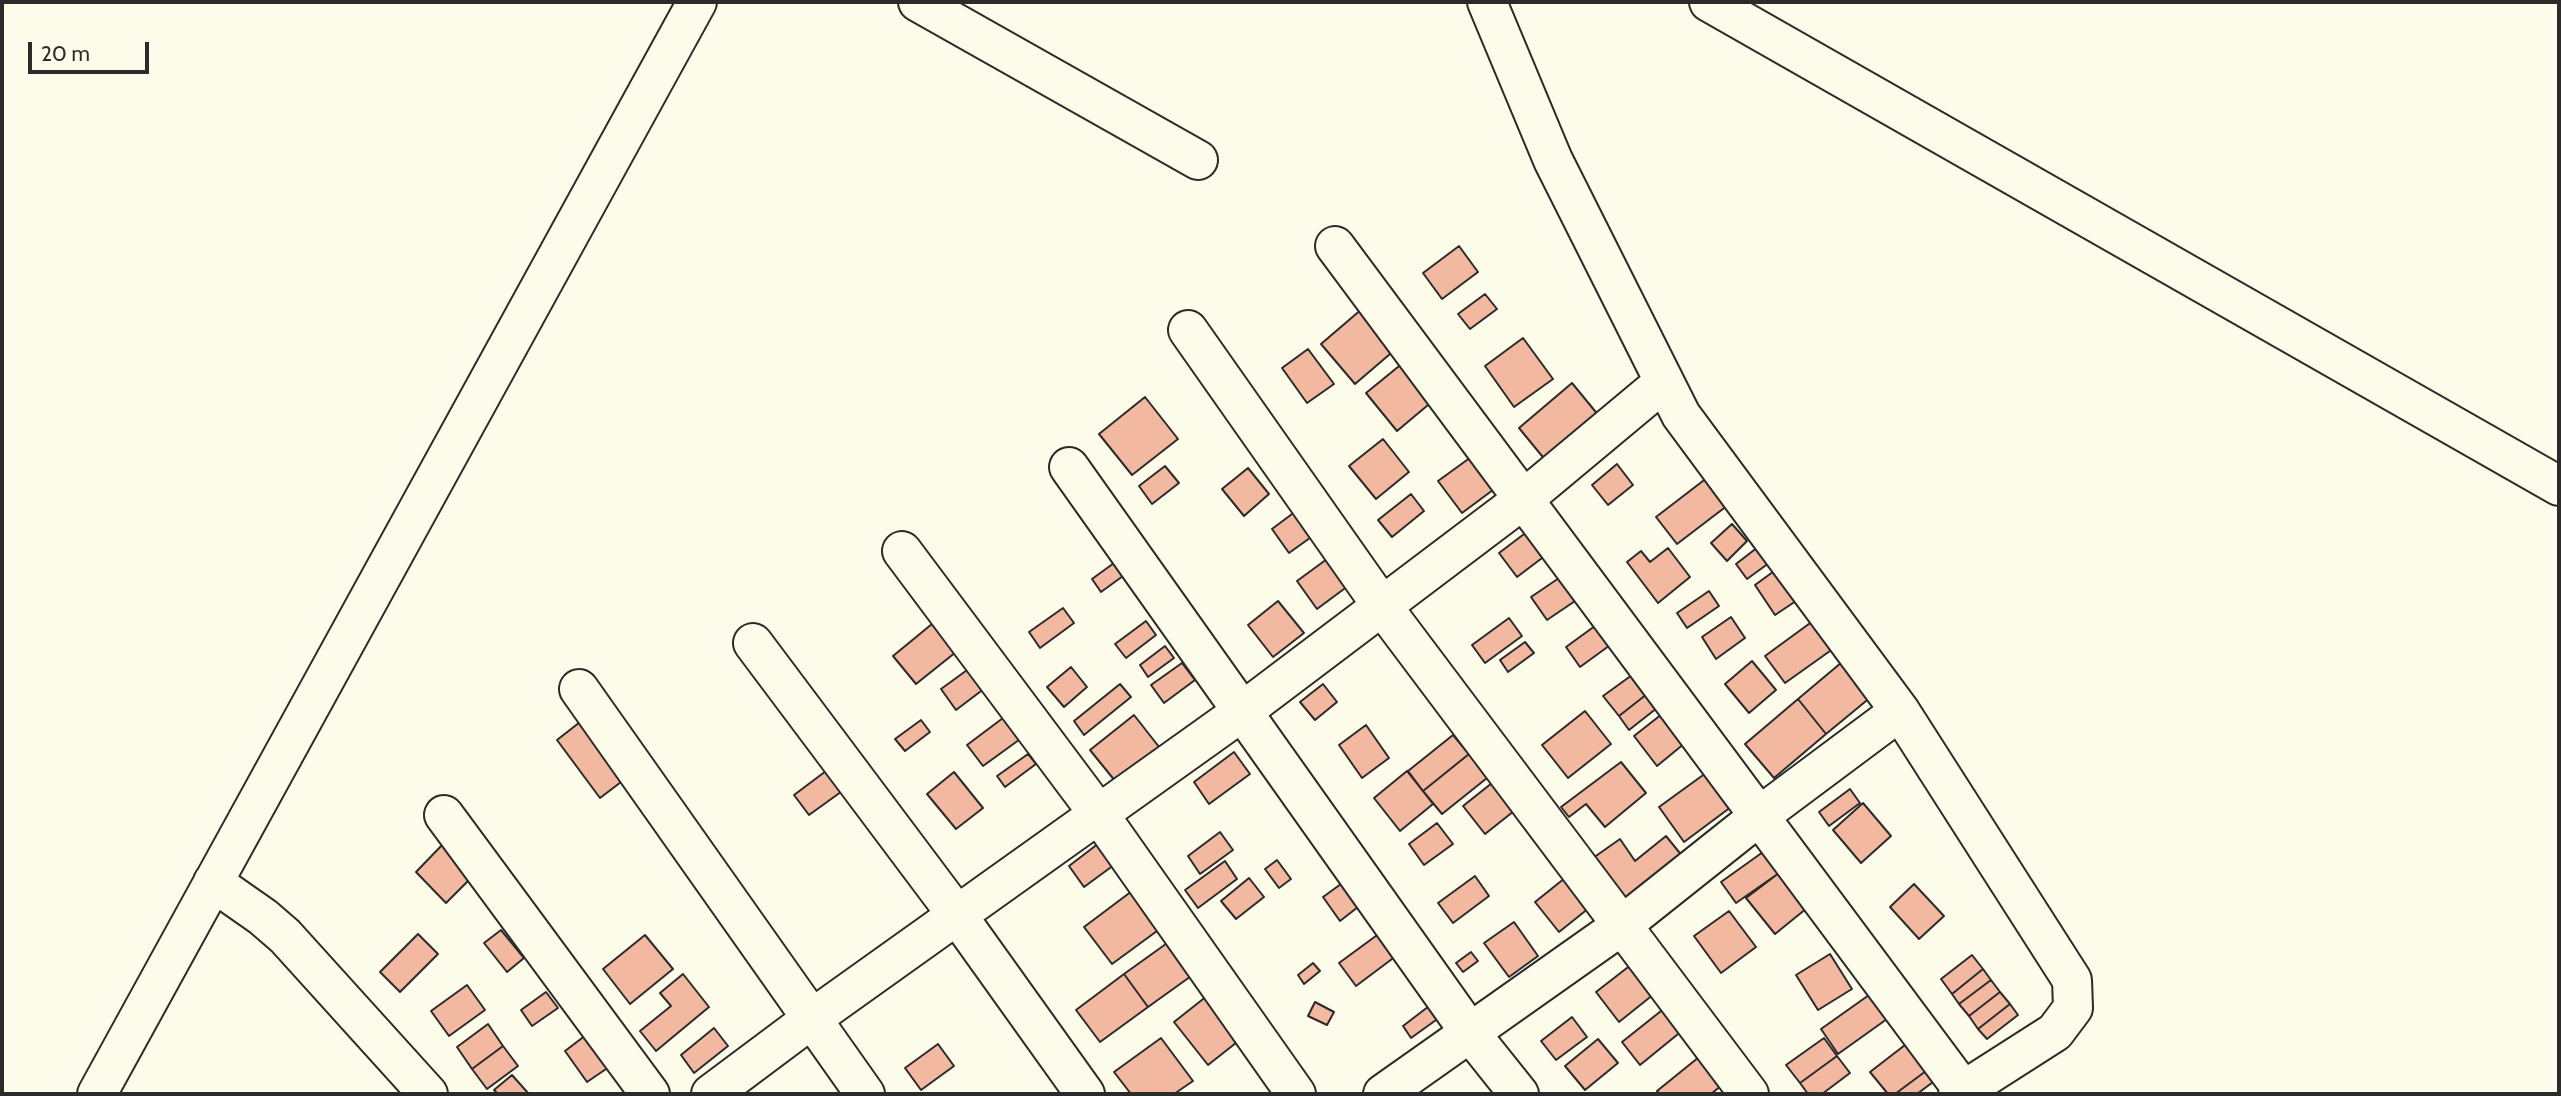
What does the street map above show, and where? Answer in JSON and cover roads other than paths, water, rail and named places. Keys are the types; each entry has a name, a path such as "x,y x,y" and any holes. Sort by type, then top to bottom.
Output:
{"street":[{"path":"97,1094 696,2"},
{"path":"918,2 1198,160"},
{"path":"1335,246 1525,498 1960,1092 2055,1032 2073,1009 2073,980 1900,711 1681,415 1553,160 1487,2"},
{"path":"1709,2 2559,486"},
{"path":"1188,330 1382,606 1749,1094"},
{"path":"710,1094 1243,711 1525,498 1664,382"},
{"path":"1069,467 1471,1034 1519,1094"},
{"path":"902,551 1098,813 1296,1094"},
{"path":"753,643 957,915 1085,1094"},
{"path":"579,689 864,1094"},
{"path":"1383,1094 1621,926 1758,817 1900,711"},
{"path":"444,815 650,1094"},
{"path":"213,882 285,936 428,1094"}]}
